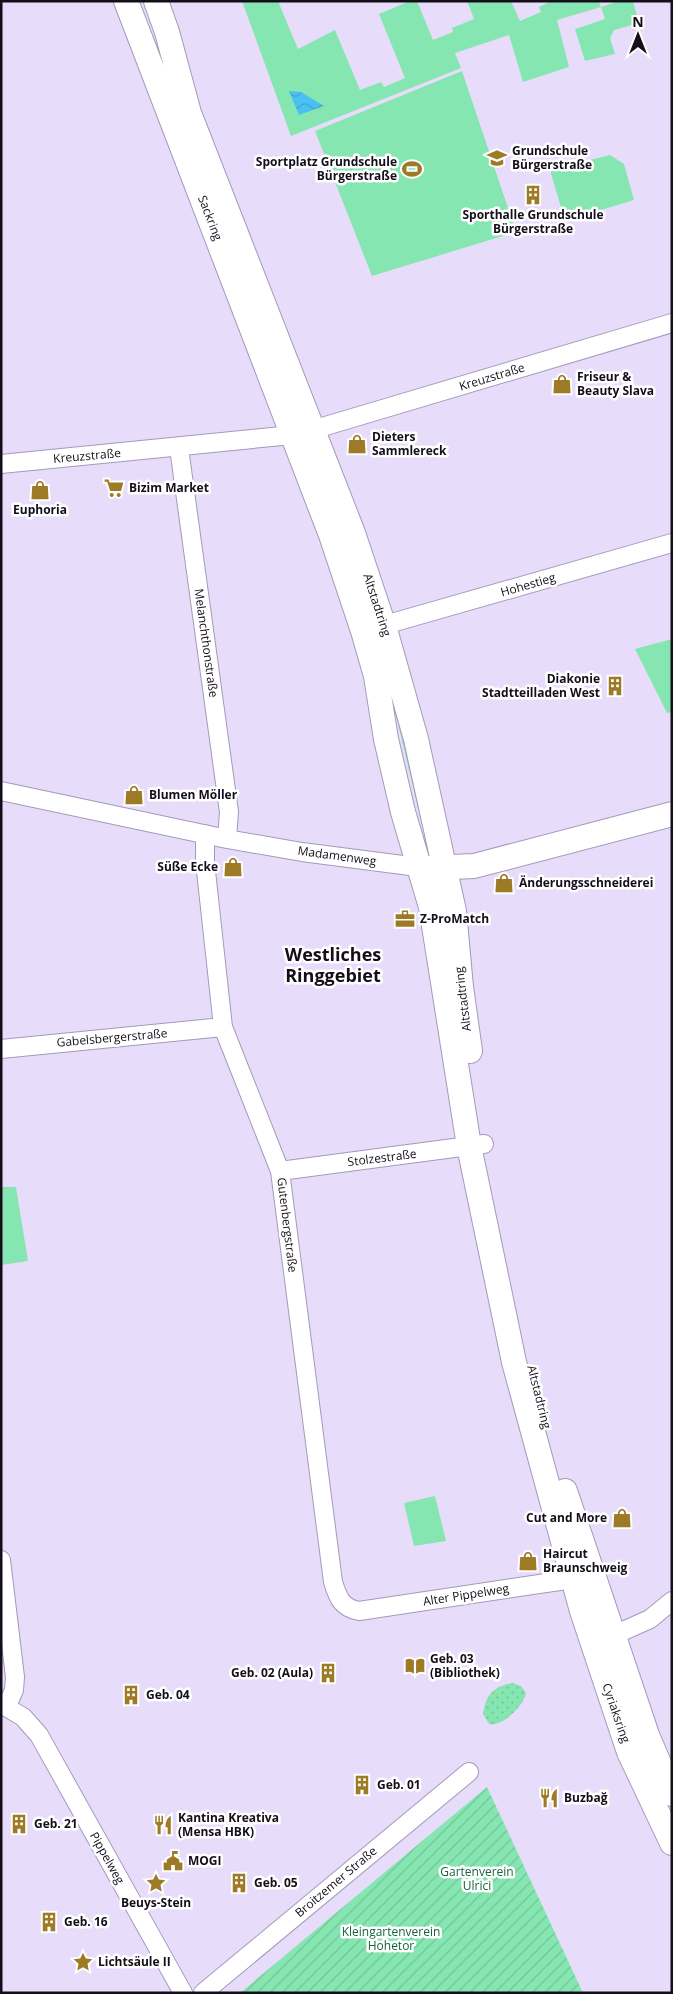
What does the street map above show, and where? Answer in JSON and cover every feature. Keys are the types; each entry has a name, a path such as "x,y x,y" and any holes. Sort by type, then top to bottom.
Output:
{"main road":[{"name":"Sackring","path":"126,1 302,432"},
{"name":"Sackring","path":"156,1 167,32 189,113 302,432"},
{"name":"Altstadtring","path":"302,432 331,535 374,629 416,739 455,916 477,1145"},
{"name":"Altstadtring","path":"374,629 376,676 386,739 418,867 431,907 477,1145 514,1362 583,1577"},
{"name":"Madamenweg","path":"418,867 474,866 672,814"},
{"name":"Cyriaksring","path":"583,1577 603,1640 637,1771 672,1843"},
{"name":"Cyriaksring","path":"603,1640 672,1794"}],"street":[{"name":"Kreuzstraße","path":"1,464 179,448 302,432 672,324"},
{"name":"Melanchthonstraße","path":"179,448 229,812 227,839"},
{"name":"Hohestieg","path":"374,629 672,544"},
{"name":"Madamenweg","path":"1,791 227,839 302,852 418,867"},
{"name":"Gutenbergstraße","path":"205,834 204,862 223,1027 280,1171 333,1582 341,1602 348,1609 360,1611"},
{"name":"Gabelsbergerstraße","path":"1,1049 223,1027"},
{"name":"Stolzestraße","path":"280,1171 477,1145"},
{"name":"Pippelweg","path":"1,1560 15,1677 14,1690 4,1705 24,1717 39,1735 184,1993"},
{"name":"Alter Pippelweg","path":"360,1611 583,1577"},
{"path":"603,1640 650,1619 672,1601"},
{"name":"Broitzemer Straße","path":"203,1993 469,1772"}],"green space":[{"path":"242,1 278,1 298,49 335,30 360,90 381,82 384,87 405,78 379,14 410,1 417,1 433,40 453,32 452,28 474,19 467,1 511,1 520,21 541,12 539,7 552,1 599,1 601,7 557,20 569,67 523,82 509,35 455,53 461,68 291,136"},
{"path":"619,1 633,1 639,23 614,30 610,38 615,54 585,61 575,29 605,19 601,7"},
{"name":"Sportplatz Grundschule Bürgerstraße","path":"462,71 516,232 372,276 315,131"},
{"path":"610,155 624,164 634,200 565,221 550,170"},
{"path":"672,639 672,712 667,713 635,649"},
{"path":"388,681 427,821 421,821"},
{"path":"1,1187 16,1187 28,1261 1,1265"},
{"path":"435,1496 446,1541 414,1546 404,1503"},
{"path":"513,1683 521,1686 526,1693 521,1704 506,1719 489,1724 483,1714 486,1701 496,1689"},
{"path":"487,1787 583,1993 240,1993"}],"water":[{"path":"289,91 301,92 324,106 299,115"}],"place":[{"name":"Grundschule Bürgerstraße","path":"497,158"},
{"name":"Sportplatz Grundschule Bürgerstraße","path":"412,169"},
{"name":"Sporthalle Grundschule Bürgerstraße","path":"533,195"},
{"name":"Friseur & Beauty Slava","path":"562,384"},
{"name":"Dieters Sammlereck","path":"357,444"},
{"name":"Bizim Market","path":"114,488"},
{"name":"Euphoria","path":"40,490"},
{"name":"Diakonie Stadtteilladen West","path":"615,686"},
{"name":"Blumen Möller","path":"134,795"},
{"name":"Süße Ecke","path":"233,867"},
{"name":"Änderungsschneiderei","path":"504,883"},
{"name":"Z-ProMatch","path":"405,919"},
{"name":"Cut and More","path":"622,1518"},
{"name":"Haircut Braunschweig","path":"528,1561"},
{"name":"Geb. 03 (Bibliothek)","path":"415,1666"},
{"name":"Geb. 02 (Aula)","path":"328,1673"},
{"name":"Geb. 04","path":"131,1695"},
{"name":"Geb. 01","path":"362,1785"},
{"name":"Buzbağ","path":"549,1798"},
{"name":"Geb. 21","path":"19,1824"},
{"name":"Kantina Kreativa (Mensa HBK)","path":"163,1825"},
{"name":"MOGI","path":"173,1861"},
{"name":"Beuys-Stein","path":"156,1883"},
{"name":"Geb. 05","path":"239,1883"},
{"name":"Geb. 16","path":"49,1922"},
{"name":"Lichtsäule II","path":"83,1962"}],"district":[{"name":"Westliches Ringgebiet","path":"333,965"}],"park label":[{"name":"Gartenverein Ulrici","path":"477,1879"},
{"name":"Kleingartenverein Hohetor","path":"391,1939"}]}
